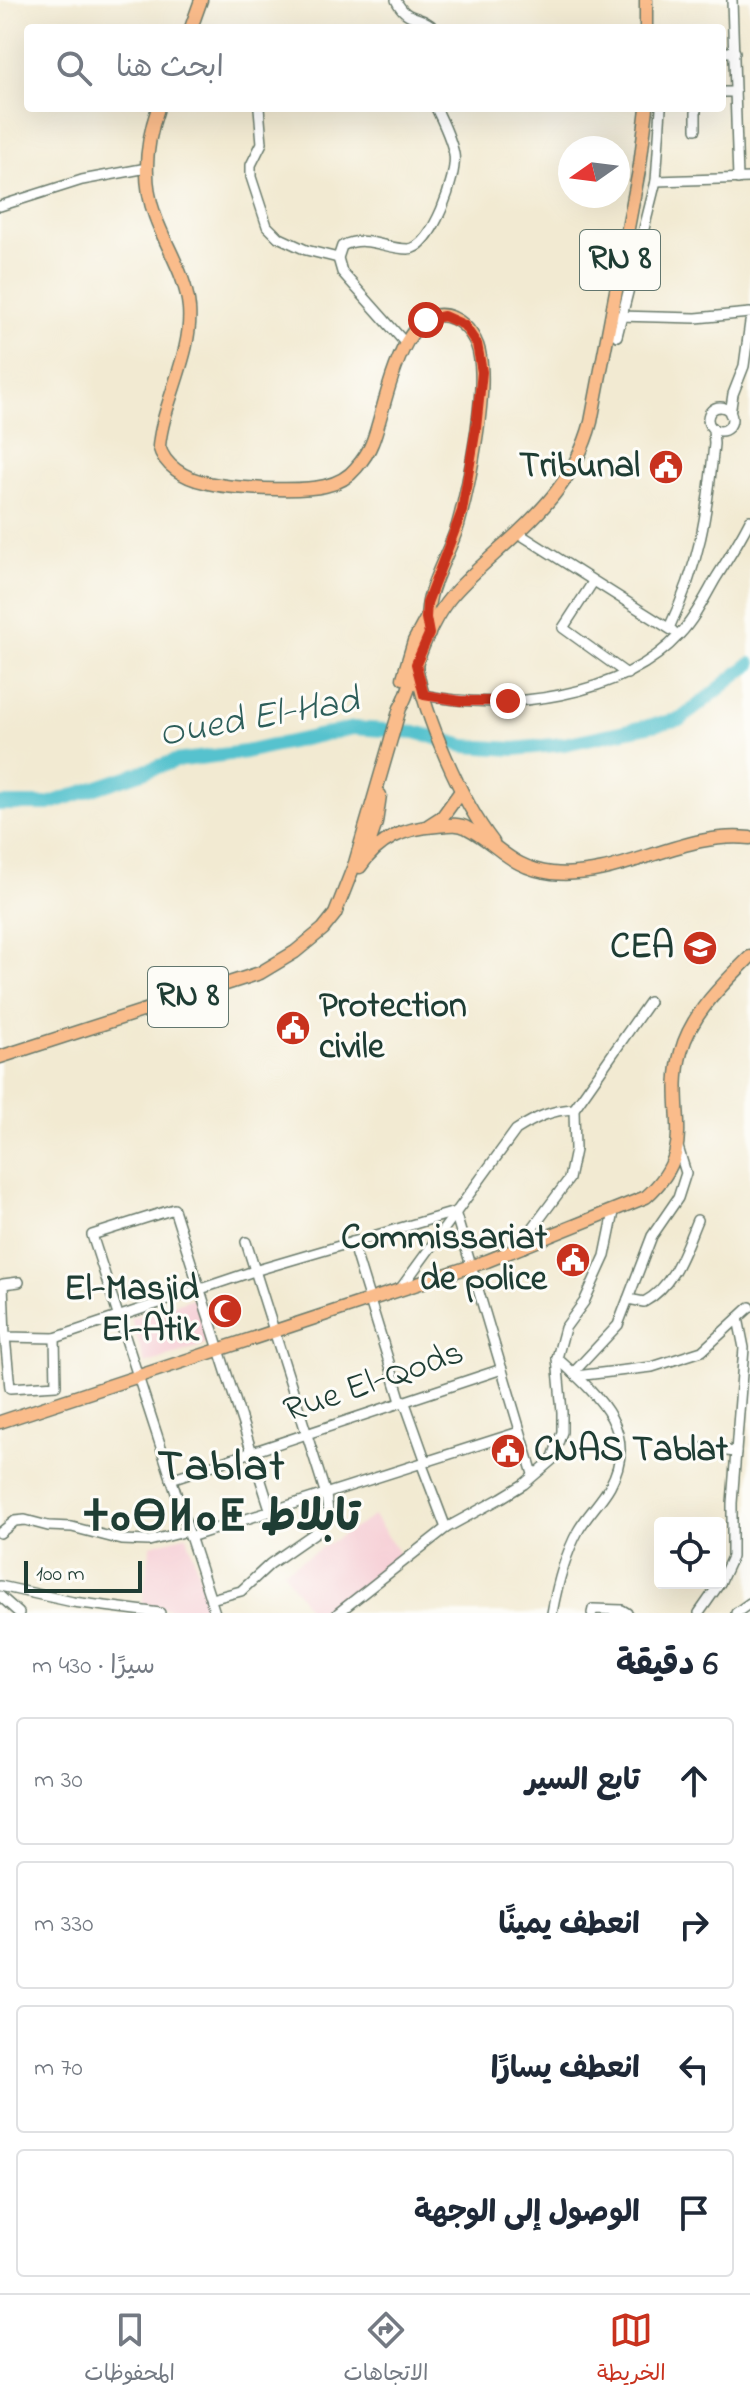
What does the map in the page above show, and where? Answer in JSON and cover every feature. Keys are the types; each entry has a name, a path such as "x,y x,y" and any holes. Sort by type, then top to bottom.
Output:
{"main road":[{"path":"194,24 201,0"},
{"path":"646,0 646,24"},
{"path":"157,112 148,142 149,195 189,309 188,331 159,446 164,459 181,473 204,482 304,490 328,486 346,478 358,466 372,443 393,374 406,344 426,320 439,316 453,318 472,334 482,372 467,489 452,542 429,596 426,618 429,634"},
{"name":"RN 8","path":"0,1057 260,973 295,952 323,929 335,914 345,891 403,702 429,634 450,597 549,501 573,468 586,439 616,316 647,112"},
{"name":"RN 8","path":"403,702 405,672 414,641 426,618 459,578 520,524 554,488 576,451 591,411"},
{"path":"416,664 430,714 461,791 480,825 505,857"},
{"path":"403,702 418,699 430,714"},
{"name":"RN 8","path":"345,891 360,867 378,814 382,768"},
{"path":"375,791 378,814 388,825 404,831"},
{"path":"426,826 443,816 461,791"},
{"path":"360,867 379,845 404,831 426,826 464,826 505,857 542,872 584,873 702,843 750,838"},
{"path":"0,1422 524,1248 646,1197 662,1183 673,1165 678,1147 676,1086 686,1036 723,984 750,957"}],"street":[{"path":"396,0 408,17 425,20 430,24"},
{"path":"732,0 738,179"},
{"path":"726,52 735,52"},
{"path":"726,92 735,92"},
{"path":"259,112 262,143 251,165 251,177 267,226 278,237 306,250 338,258"},
{"path":"406,344 342,272 338,258 342,246 352,241 371,241 410,249 431,234 450,182 455,156 438,112"},
{"path":"617,336 616,316 656,181 661,112"},
{"path":"696,112 696,129"},
{"path":"0,206 82,180 147,168"},
{"path":"656,181 750,178"},
{"path":"616,316 696,318 750,313"},
{"path":"717,430 730,425 733,394 744,366 750,322"},
{"path":"717,430 709,423 709,415 714,409 721,408 733,394"},
{"path":"721,408 730,414"},
{"path":"669,628 691,576 702,539 717,430"},
{"path":"424,695 476,702 543,698 568,694 627,674 680,635 750,520"},
{"path":"518,533 680,635"},
{"path":"593,582 563,628 627,674"},
{"path":"524,1248 529,1233 569,1179 575,1150 574,1109 649,1002"},
{"path":"401,1288 516,1130 545,1114 574,1109"},
{"path":"574,1375 618,1325 652,1236 678,1198 686,1173 678,1147"},
{"path":"215,1613 92,1235 174,1209 271,1512"},
{"path":"5,1337 55,1338 254,1271 455,1212"},
{"path":"455,1212 533,1474"},
{"path":"338,1613 446,1528 524,1484 552,1460 562,1432 557,1358 565,1328 584,1302 605,1256 614,1212"},
{"path":"628,1299 644,1302 658,1295 681,1262 697,1220"},
{"path":"211,1599 241,1591 270,1564 319,1530 328,1511 326,1495 246,1242"},
{"path":"352,1242 400,1398 405,1403 446,1528"},
{"path":"0,1272 10,1388 56,1385"},
{"path":"3,1284 19,1282"},
{"path":"574,1375 652,1367 702,1351 750,1307"},
{"path":"726,1570 732,1557 732,1503 744,1348 738,1318"},
{"path":"55,1338 58,1401"},
{"path":"552,1613 557,1589 578,1531 611,1485 622,1449 618,1428 601,1401 557,1358"},
{"name":"Rue El-Qods","path":"171,1479 502,1369"},
{"path":"0,1533 15,1521 25,1520 72,1527 122,1540 149,1541 189,1534 326,1495 519,1432"},
{"path":"698,1448 736,1452"},
{"path":"0,1586 73,1602 160,1613"},
{"path":"699,1613 716,1589"},
{"path":"0,1596 19,1613"},
{"path":"736,1613 750,1603"},
{"path":"592,1613 593,1609 627,1613"}],"shaded area":[{"path":"199,1296 213,1342 145,1364 131,1318"},
{"path":"374,1516 402,1558 323,1613 311,1613 283,1571"},
{"path":"187,1535 210,1613 142,1604 151,1545"}],"waterway":[{"name":"Oued El-Had","path":"0,804 48,804 175,761 245,752 353,728 415,732 465,746 514,749 564,744 681,719 750,664"}],"place":[{"name":"Tribunal","path":"666,467"},
{"name":"CEA","path":"700,948"},
{"name":"Protection civile","path":"293,1028"},
{"name":"Commissariat de police","path":"573,1260"},
{"name":"El-Masjid El-Atik","path":"225,1311"},
{"name":"CNAS Tablat","path":"508,1451"}],"district":[{"name":"Tablat ⵜⴰⴱⵍⴰⵟ تابلاط","path":"222,1494"}],"route":[{"path":"426,320 444,316 464,325 477,344 482,372 467,489 456,529 429,596 426,618 429,634 416,664 424,695 446,700 508,701"}]}
